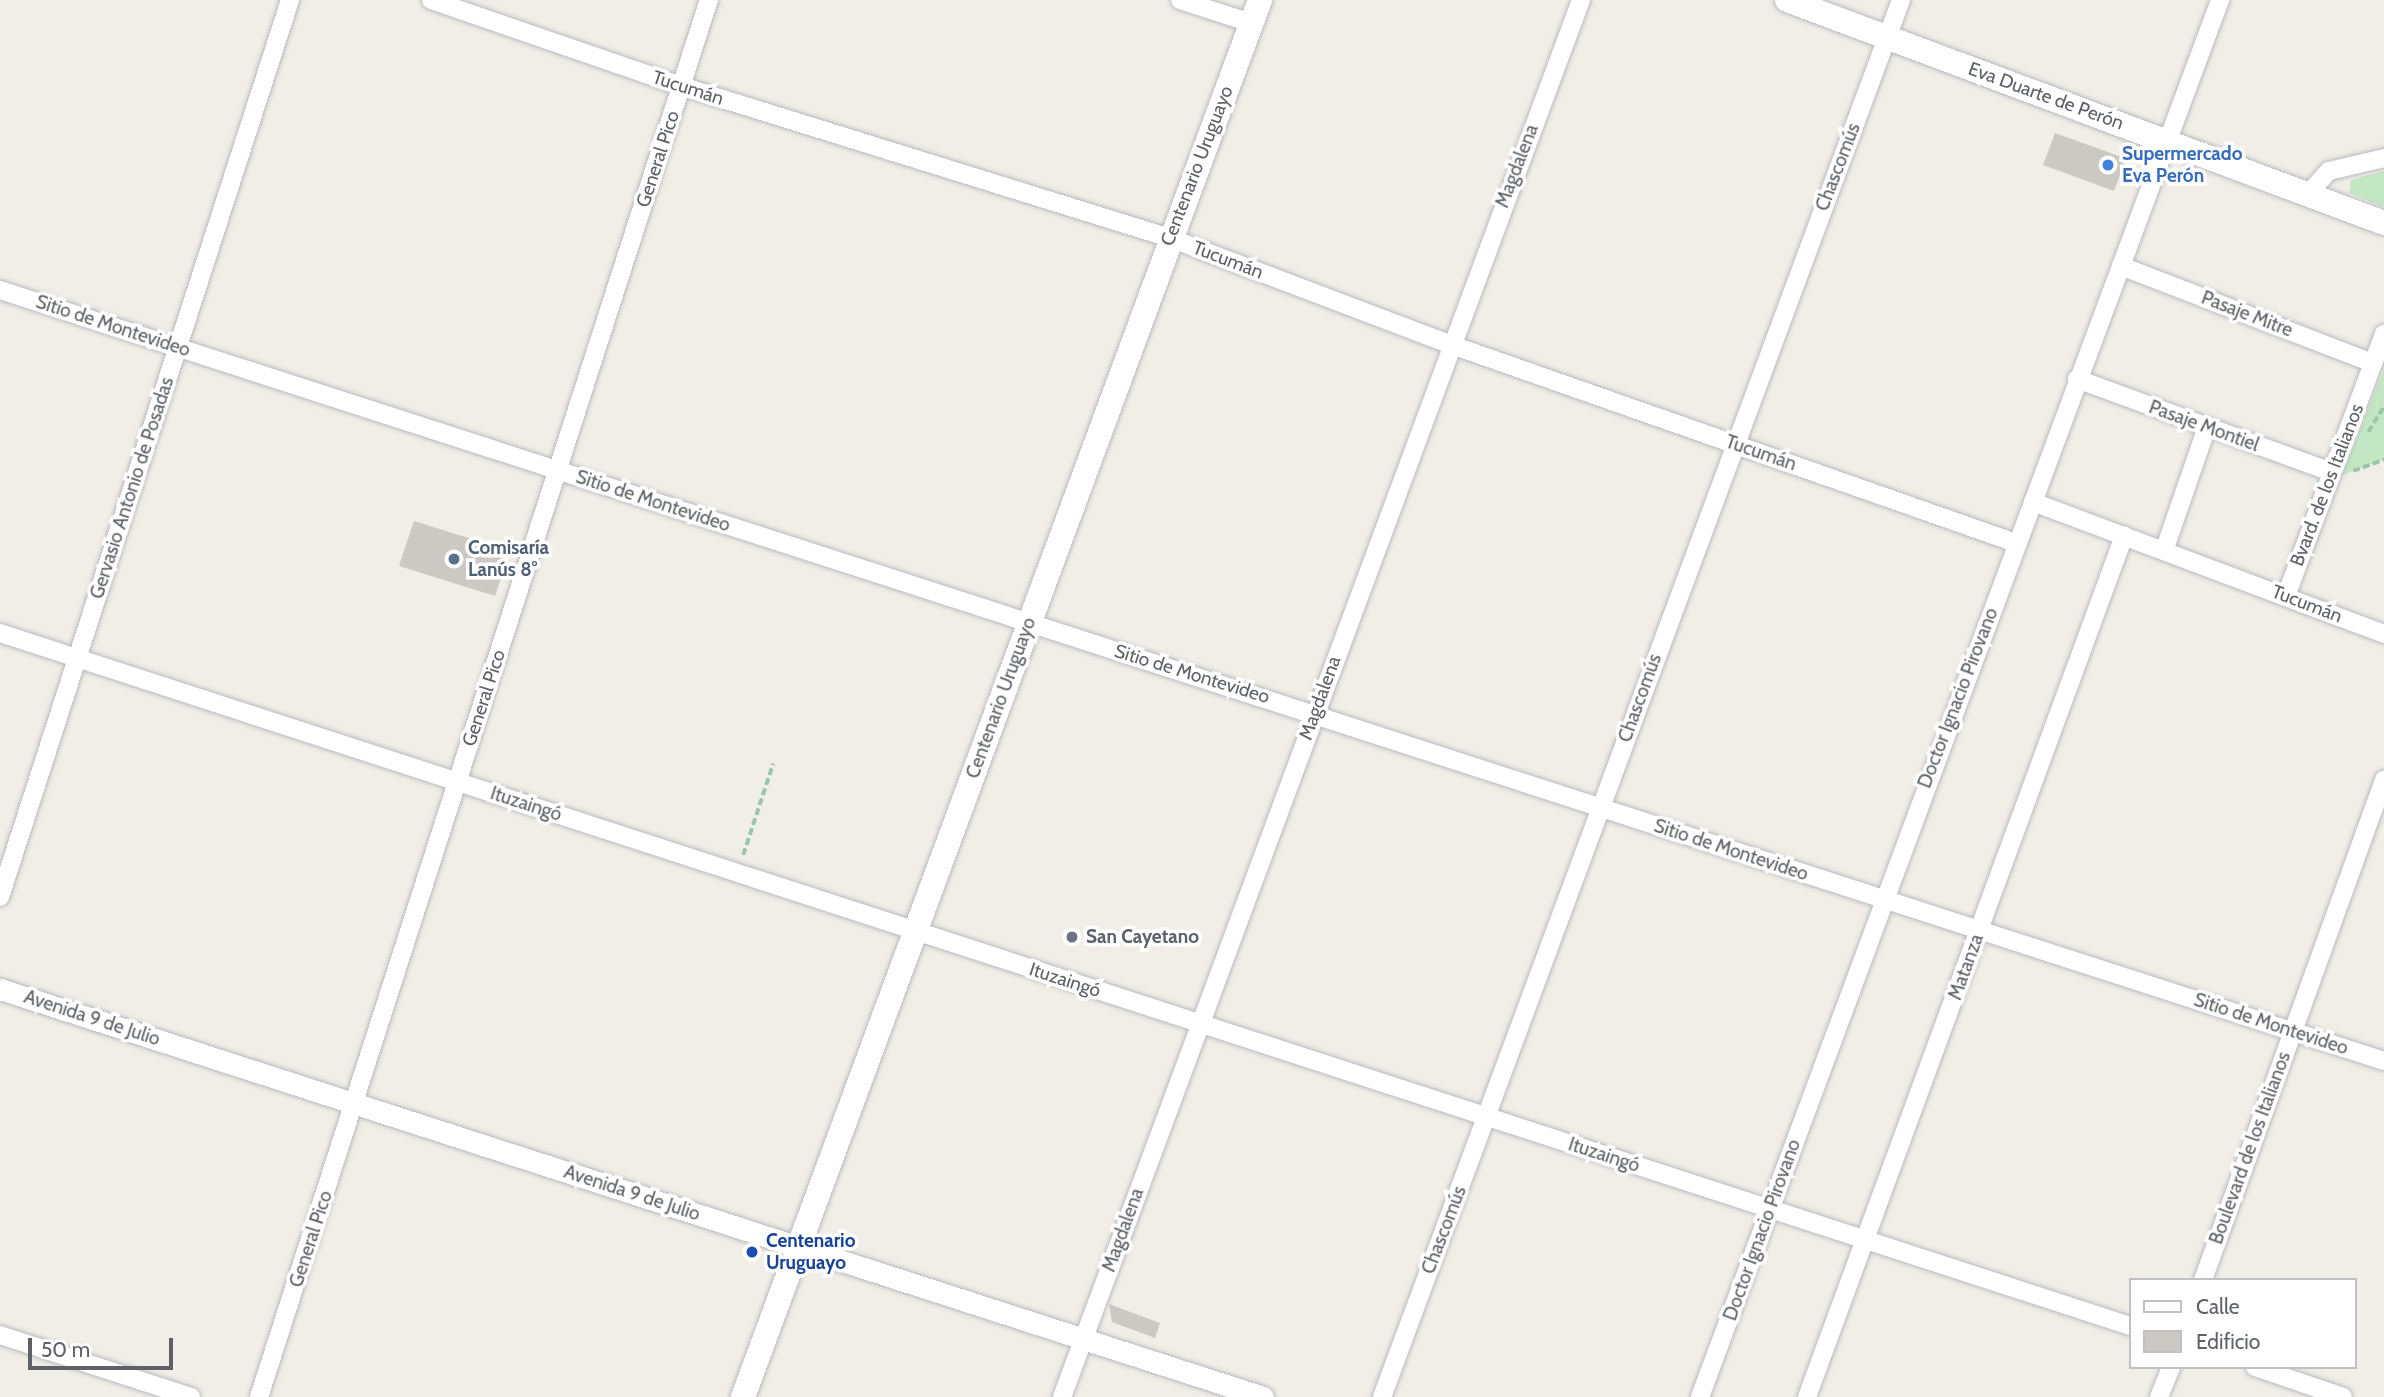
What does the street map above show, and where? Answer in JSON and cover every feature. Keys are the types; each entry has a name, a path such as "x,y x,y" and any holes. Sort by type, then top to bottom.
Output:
{"main road":[{"name":"Centenario Uruguayo","path":"743,1397 1260,0"},
{"name":"Eva Duarte de Perón","path":"1787,0 2384,223"}],"street":[{"name":"Gervasio Antonio de Posadas","path":"0,897 290,0"},
{"name":"Tucumán","path":"431,0 681,86 1170,238 1449,344 2016,543"},
{"name":"General Pico","path":"259,1397 356,1103 556,470 709,0"},
{"path":"1180,0 1251,23"},
{"name":"Magdalena","path":"1062,1397 1449,344 1581,0"},
{"name":"Chascomús","path":"1382,1397 1733,443 1901,0"},
{"name":"Doctor Ignacio Pirovano","path":"1700,1397 1882,901 2121,266 2165,140 2220,0"},
{"path":"2308,194 2329,171 2384,158"},
{"name":"Pasaje Mitre","path":"2121,266 2373,363"},
{"name":"Sitio de Montevideo","path":"0,290 1028,623 1315,713 1882,901 2384,1061"},
{"name":"Bvard. de los Italianos","path":"2286,596 2384,334"},
{"name":"Pasaje Montiel","path":"2077,379 2331,472"},
{"path":"2164,551 2207,427"},
{"name":"Tucumán","path":"2033,502 2384,634"},
{"name":"Matanza","path":"1807,1397 1868,1239 2124,536"},
{"name":"Ituzaingó","path":"0,633 2128,1325"},
{"name":"Boulevard de los Italianos","path":"2204,1278 2384,780"},
{"name":"Avenida 9 de Julio","path":"0,989 1263,1397"},
{"path":"0,1335 191,1397"},
{"path":"2160,1397 2170,1369"},
{"path":"2261,1369 2343,1397"}],"path":[{"path":"2331,472 2342,475 2384,460"},
{"path":"737,873 772,764"}],"green space":[{"path":"2384,171 2384,207 2349,193 2351,180"},
{"path":"2384,369 2384,460 2342,475"}],"building":[{"path":"2055,133 2122,157 2124,165 2114,191 2043,165"},
{"name":"Comisaría Lanús 8°","path":"414,521 510,551 495,596 399,566"},
{"path":"1109,1304 1160,1323 1155,1338 1112,1322"}],"place":[{"name":"Supermercado Eva Perón","path":"2108,165"},
{"name":"Comisaría Lanús 8°","path":"454,559"},
{"name":"San Cayetano","path":"1072,937"},
{"name":"Centenario Uruguayo","path":"752,1252"}]}
